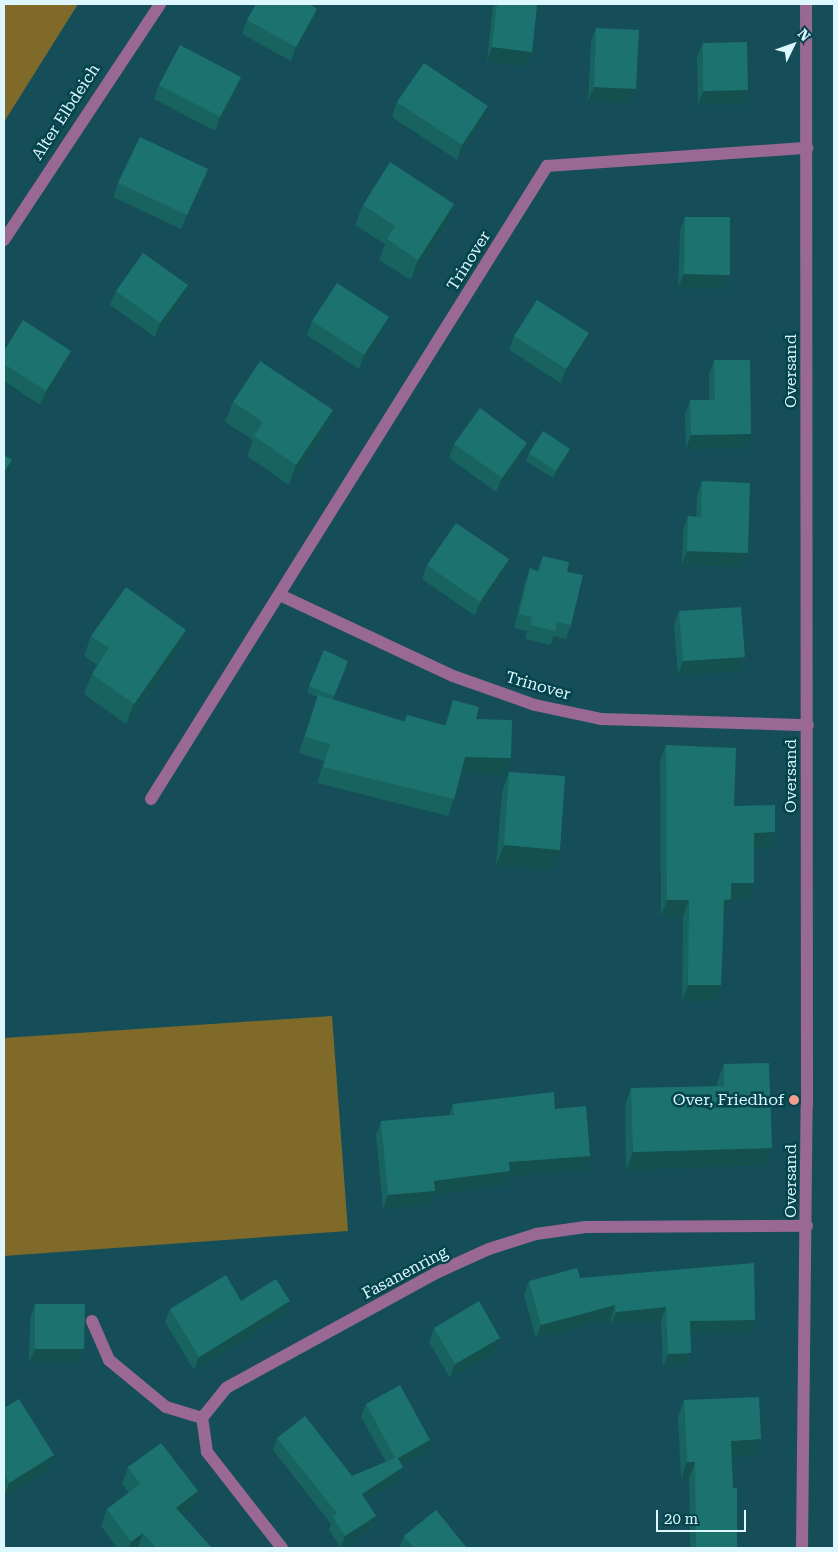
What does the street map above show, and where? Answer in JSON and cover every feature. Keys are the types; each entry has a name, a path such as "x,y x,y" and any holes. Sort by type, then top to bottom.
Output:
{"street":[{"name":"Alter Elbdeich","path":"4,240 160,4"},
{"name":"Oversand","path":"802,1548 807,1226 806,4"},
{"name":"Trinover","path":"151,798 280,595 547,166 807,148"},
{"name":"Trinover","path":"280,595 453,676 535,705 602,719 808,725"},
{"name":"Fasanenring","path":"202,1418 226,1388 436,1273 517,1240 586,1227 807,1226"},
{"path":"92,1321 109,1360 166,1407 202,1418 207,1452 282,1548"}],"shaded area":[{"path":"4,4 78,4 4,122"},
{"path":"332,1016 348,1231 4,1256 4,1038"}],"building":[{"path":"256,4 313,4 312,6 317,9 296,47 247,20"},
{"path":"497,4 537,4 532,52 492,47"},
{"path":"596,28 639,30 636,89 594,87"},
{"path":"747,42 748,90 703,91 703,43"},
{"path":"180,45 241,77 220,117 159,85"},
{"path":"424,63 488,106 462,145 397,102"},
{"path":"140,137 208,169 187,215 118,183"},
{"path":"390,162 454,204 418,260 387,239 395,226 363,205"},
{"path":"685,217 730,217 730,275 684,274"},
{"path":"143,253 188,285 160,323 116,291"},
{"path":"337,283 389,317 364,355 312,321"},
{"path":"537,300 589,333 566,369 514,336"},
{"path":"23,320 71,351 46,391 4,364 4,351"},
{"path":"714,360 750,360 751,434 691,435 690,400 715,400"},
{"path":"260,361 333,410 296,465 254,436 263,422 233,402"},
{"path":"480,408 527,443 502,478 454,444"},
{"path":"543,431 570,449 556,471 529,453"},
{"path":"4,455 12,460 4,472"},
{"path":"702,481 750,483 748,553 687,551 688,516 701,517"},
{"path":"456,523 509,559 480,602 427,565"},
{"path":"543,556 569,562 567,572 583,575 571,625 557,622 555,631 530,625 532,617 519,614 530,568 539,572"},
{"path":"126,587 186,630 134,704 92,674 109,648 91,636"},
{"path":"741,607 745,657 683,661 679,611"},
{"path":"324,650 348,661 334,696 309,686"},
{"path":"318,695 405,722 407,715 446,726 453,700 479,707 476,719 512,720 511,758 465,757 454,799 323,767 330,744 305,737"},
{"path":"666,745 736,748 734,806 775,805 775,832 754,833 754,883 731,883 731,899 724,900 721,985 688,985 689,900 667,900"},
{"path":"509,772 565,776 560,850 504,845"},
{"path":"769,1063 772,1148 633,1152 631,1088 724,1086 724,1064"},
{"path":"554,1092 555,1109 586,1106 590,1156 509,1162 510,1171 434,1181 435,1191 388,1195 381,1121 454,1115 453,1104"},
{"path":"754,1263 755,1320 690,1321 691,1353 668,1354 666,1307 616,1312 615,1305 541,1325 529,1281 577,1268 580,1278"},
{"path":"226,1275 241,1301 276,1279 290,1301 199,1357 170,1309"},
{"path":"479,1301 500,1338 455,1364 434,1328"},
{"path":"35,1304 85,1304 84,1349 35,1349"},
{"path":"400,1385 430,1440 398,1458 403,1467 362,1494 376,1516 345,1536 333,1517 337,1513 277,1438 305,1416 352,1476 395,1458 366,1404"},
{"path":"759,1397 761,1439 731,1441 733,1488 737,1488 737,1548 696,1548 695,1462 687,1462 684,1400"},
{"path":"19,1399 54,1455 9,1483 4,1473 4,1408"},
{"path":"161,1443 198,1491 176,1508 212,1548 157,1548 143,1533 131,1542 107,1509 140,1484 128,1467"},
{"path":"436,1510 467,1548 414,1548 404,1536"}],"place":[{"name":"Over, Friedhof","path":"794,1100"}]}
